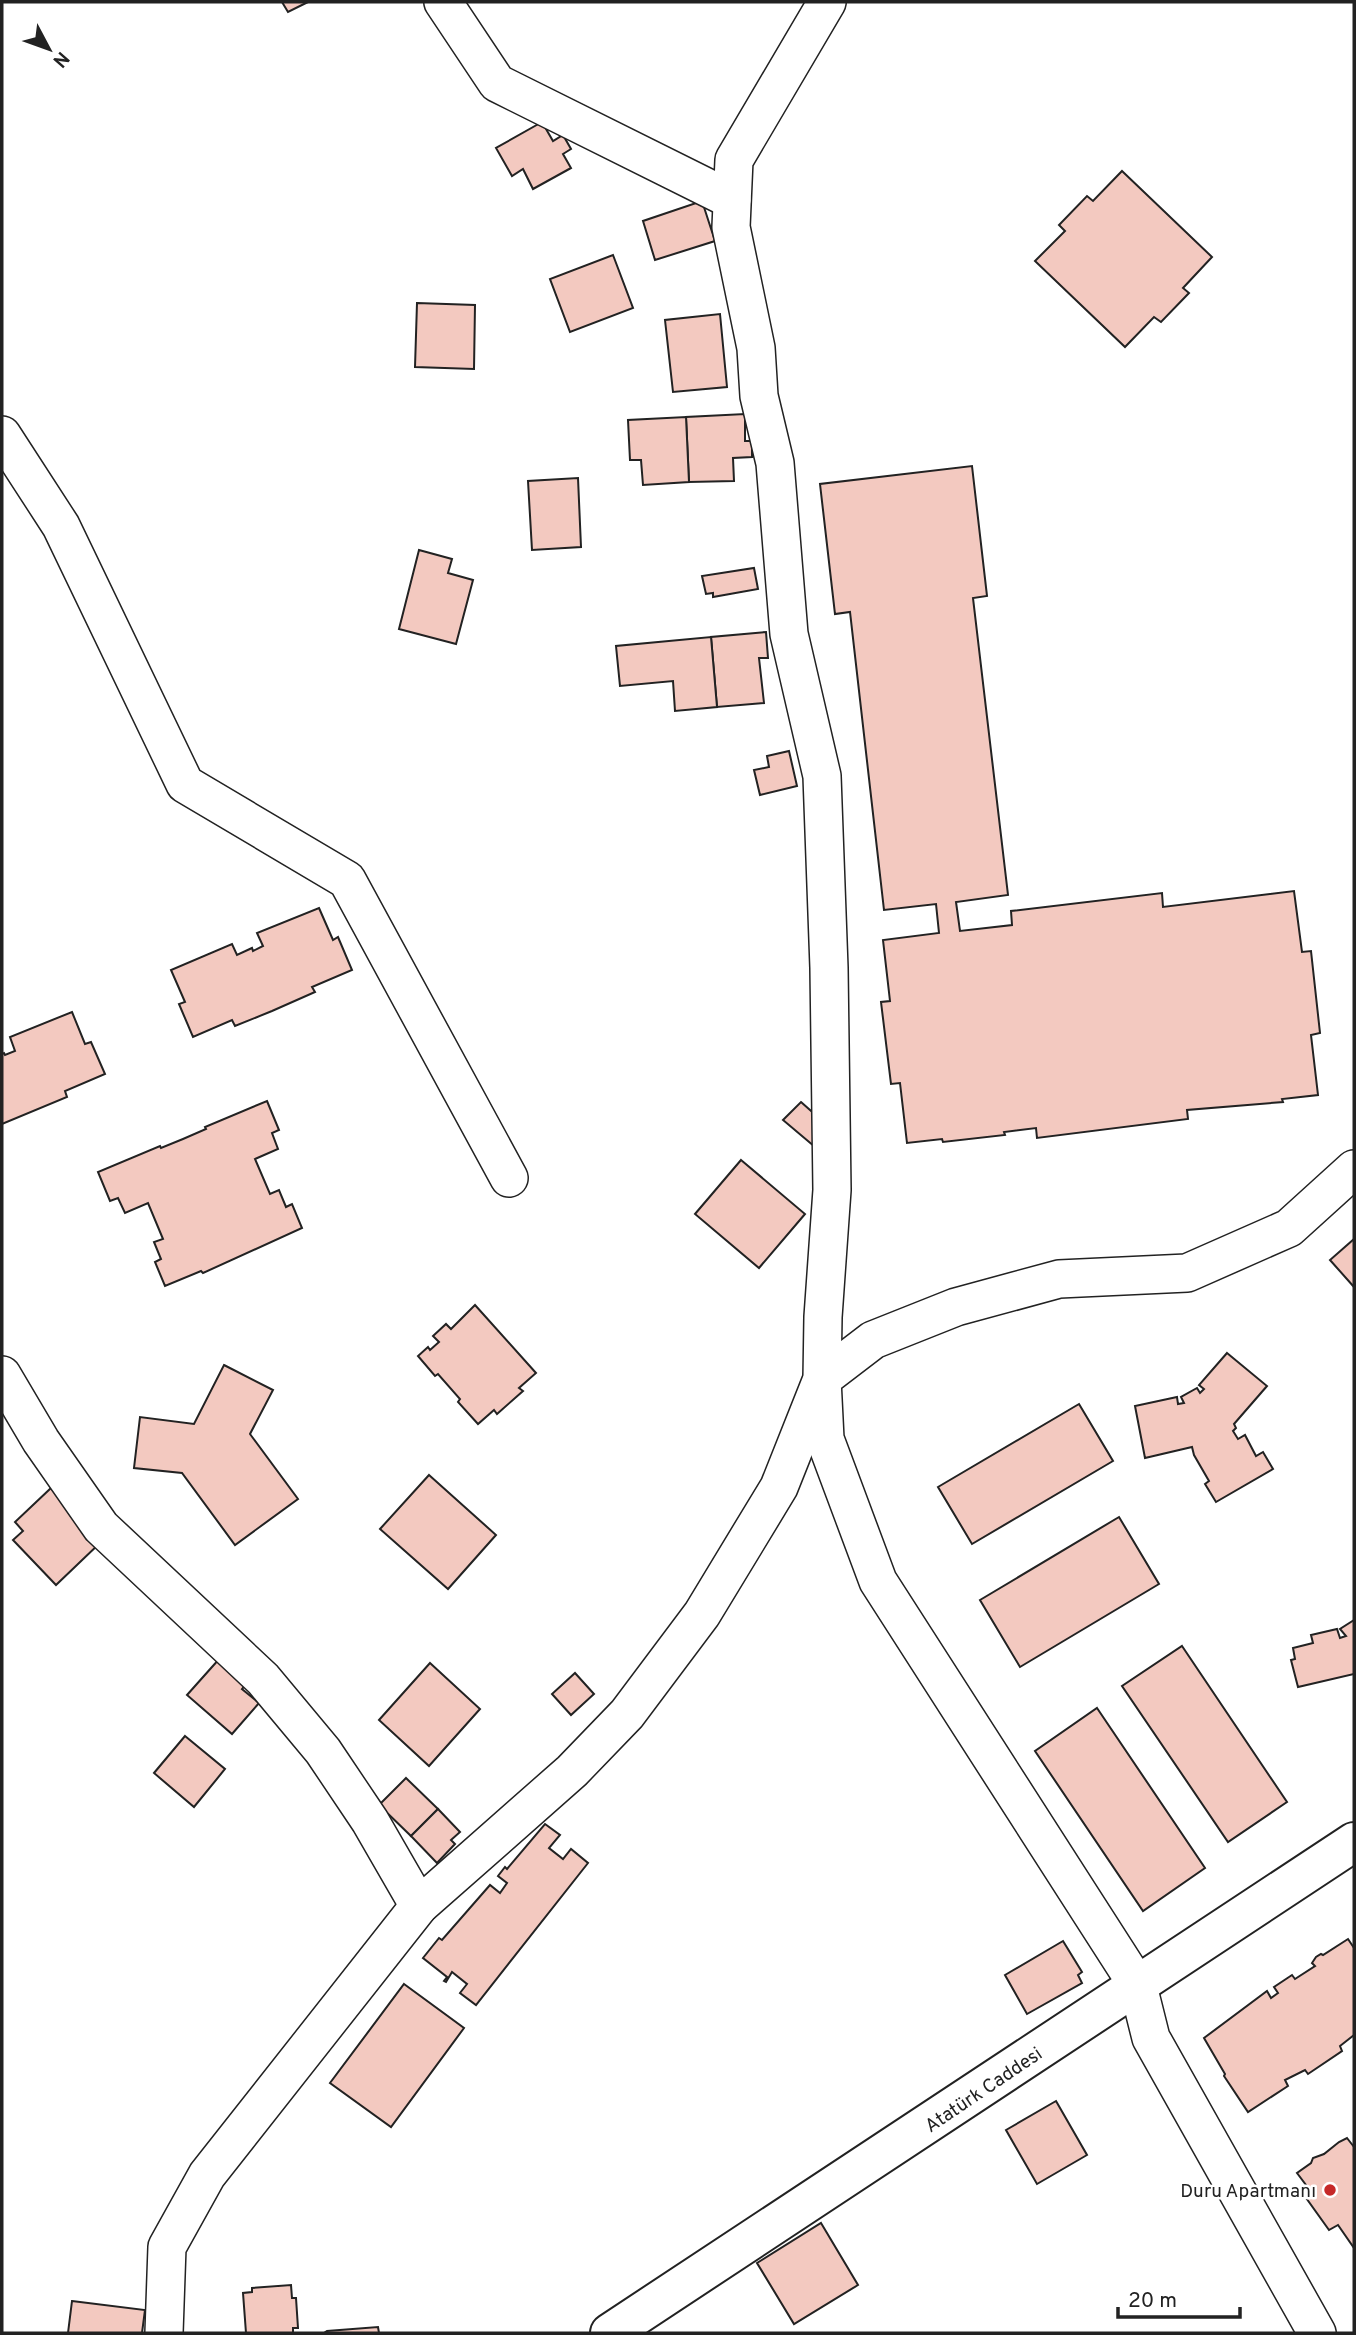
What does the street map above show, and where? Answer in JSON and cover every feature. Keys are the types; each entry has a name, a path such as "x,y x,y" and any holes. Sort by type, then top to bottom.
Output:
{"street":[{"path":"443,2 497,83 732,200"},
{"path":"827,2 734,160 731,227 756,348 759,396 775,463 789,634 822,776 832,1177 823,1317 825,1439 878,1581 1138,1986 1151,2038 1317,2333"},
{"path":"2,435 61,526 185,783 347,880 509,1178"},
{"path":"164,2333 167,2246 207,2175 419,1906 572,1771 627,1714 702,1614 779,1487 822,1379 873,1340 956,1307 1059,1279 1187,1273 1289,1228 1354,1169"},
{"path":"2,1375 41,1441 101,1527 263,1679 323,1751 370,1821 419,1906"},
{"name":"Atatürk Caddesi","path":"610,2333 1354,1842"}],"building":[{"path":"282,2 308,2 288,12"},
{"path":"542,122 553,141 563,135 571,149 563,154 571,168 533,189 523,169 512,176 496,148"},
{"path":"1122,171 1212,257 1183,288 1189,293 1161,322 1154,317 1125,347 1035,261 1065,231 1059,225 1087,196 1093,201"},
{"path":"702,201 715,241 655,260 643,221"},
{"path":"613,255 633,308 570,332 550,279"},
{"path":"417,303 475,305 474,369 415,367"},
{"path":"720,314 727,387 673,392 665,320"},
{"path":"745,414 745,441 752,441 752,457 733,458 734,481 689,482 686,417"},
{"path":"686,417 689,482 643,485 641,460 630,460 628,420"},
{"path":"972,466 987,596 973,598 1008,895 956,902 960,931 1012,925 1011,911 1162,893 1163,907 1294,891 1302,952 1311,951 1320,1033 1311,1035 1318,1095 1282,1099 1283,1102 1187,1110 1188,1119 1037,1138 1036,1128 1004,1132 1005,1135 907,1143 900,1083 891,1084 881,1002 890,1001 883,940 939,933 936,904 884,910 850,612 835,614 820,484"},
{"path":"578,478 581,547 532,550 528,481"},
{"path":"419,550 452,559 448,573 473,580 456,644 399,629"},
{"path":"754,568 758,589 713,597 713,593 706,594 702,576"},
{"path":"766,632 768,658 759,658 764,703 717,707 711,637"},
{"path":"711,637 717,707 675,711 673,681 620,686 616,646"},
{"path":"789,751 797,786 760,795 754,770 769,767 767,756"},
{"path":"319,908 333,940 338,937 352,970 312,987 315,992 272,1011 235,1026 232,1020 193,1037 179,1004 185,1002 171,970 232,944 237,955 252,948 253,951 263,946 257,933"},
{"path":"72,1012 85,1044 91,1042 105,1074 65,1091 67,1097 2,1124 2,1054 15,1051 10,1037"},
{"path":"267,1101 279,1130 272,1133 278,1149 255,1159 270,1194 279,1190 286,1207 292,1204 302,1228 203,1273 201,1271 165,1286 155,1262 161,1259 154,1242 163,1239 148,1203 125,1213 118,1198 110,1201 98,1172 183,1139"},
{"path":"801,1102 819,1118 821,1152 783,1120"},
{"path":"741,1160 805,1214 759,1268 695,1214"},
{"path":"1354,1239 1354,1287 1330,1260"},
{"path":"475,1305 536,1373 519,1388 523,1391 497,1414 494,1410 478,1424 438,1374 435,1376 418,1356 439,1342 433,1336 446,1324 451,1329"},
{"path":"1227,1353 1267,1386 1234,1424 1236,1428 1233,1431 1238,1439 1245,1435 1256,1456 1263,1452 1273,1469 1216,1502 1205,1484 1209,1481 1192,1447 1145,1458 1135,1406 1177,1397 1178,1404 1184,1403 1181,1397 1197,1388 1200,1393 1204,1389 1199,1385"},
{"path":"224,1365 273,1390 250,1434 298,1499 235,1545 182,1473 134,1468 140,1417 194,1424"},
{"path":"1079,1404 1113,1461 972,1544 938,1487"},
{"path":"429,1475 496,1535 448,1589 380,1529"},
{"path":"51,1488 101,1542 56,1585 13,1540 23,1531 15,1522"},
{"path":"1119,1517 1159,1584 1020,1667 980,1600"},
{"path":"1354,1620 1354,1674 1298,1687 1291,1660 1295,1659 1293,1648 1313,1643 1311,1635 1337,1629 1340,1638 1346,1636 1340,1629"},
{"path":"1182,1646 1287,1802 1228,1842 1122,1686"},
{"path":"220,1658 247,1683 242,1689 259,1703 232,1734 187,1695"},
{"path":"430,1663 480,1709 429,1766 379,1720"},
{"path":"575,1673 594,1694 571,1715 552,1694"},
{"path":"1097,1708 1205,1868 1143,1911 1035,1751"},
{"path":"185,1736 225,1769 194,1807 154,1773"},
{"path":"406,1778 438,1809 411,1836 379,1805"},
{"path":"438,1809 460,1832 451,1840 455,1844 437,1863 411,1836"},
{"path":"545,1824 560,1835 549,1848 563,1859 571,1849 588,1863 476,2005 460,1993 467,1984 452,1972 446,1982 444,1981 447,1977 423,1958 490,1885 500,1893 507,1883 498,1876"},
{"path":"1348,1939 1354,1948 1354,2035 1340,2046 1342,2051 1308,2074 1305,2070 1285,2080 1288,2086 1248,2112 1224,2076 1204,2038 1267,1991 1271,1998 1278,1993 1274,1987 1292,1975 1295,1979 1315,1966 1312,1963 1316,1957"},
{"path":"1063,1941 1082,1972 1078,1975 1082,1983 1027,2014 1005,1975"},
{"path":"404,1984 464,2028 391,2127 330,2083"},
{"path":"1056,2101 1087,2155 1037,2184 1006,2130"},
{"name":"Duru Apartmanı","path":"1347,2138 1354,2147 1354,2248 1338,2225 1329,2230 1304,2195 1306,2185 1297,2173 1311,2163 1313,2158 1324,2154"},
{"path":"821,2223 858,2285 794,2324 757,2263"},
{"path":"291,2285 292,2298 296,2298 298,2328 293,2328 293,2333 246,2333 243,2293 252,2292 252,2288"},
{"path":"72,2301 145,2310 142,2333 68,2333"},
{"path":"378,2327 379,2333 324,2333 327,2331"}],"place":[{"name":"Duru Apartmanı","path":"1330,2190"}]}
